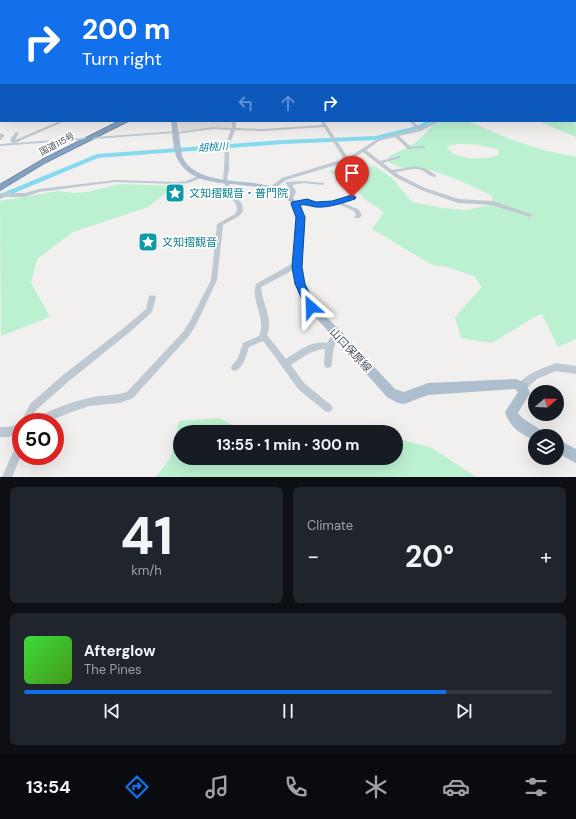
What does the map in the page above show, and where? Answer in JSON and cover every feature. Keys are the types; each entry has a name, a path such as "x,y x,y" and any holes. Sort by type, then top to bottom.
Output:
{"highway":[{"name":"国道115号","path":"0,188 44,161 122,122"}],"main road":[{"path":"174,122 181,160 185,166 200,176 226,182 272,188 292,201"},
{"name":"山口保原線","path":"292,201 300,217 297,264 300,284 307,302 391,393 398,397 404,398 428,389 443,387 505,384 516,384 521,386"},
{"path":"521,386 524,393 511,412 512,416 519,424 528,429"},
{"path":"564,450 576,456"}],"street":[{"path":"8,145 61,122"},
{"path":"58,413 71,408 104,400 119,399 130,395 186,334 193,323 214,280 220,224 237,215 240,211 239,204 230,192 225,178 227,173 227,146 234,130 234,122"},
{"path":"323,122 347,160"},
{"path":"412,122 420,130"},
{"path":"272,188 284,180 347,160 376,141 395,135 420,130 436,122"},
{"path":"0,147 8,145 216,128 234,130 274,130 325,126"},
{"path":"15,141 12,140 17,133"},
{"path":"0,134 4,135 0,139"},
{"path":"395,135 410,148 423,147"},
{"path":"364,150 391,171 417,186 458,201 493,203 529,215"},
{"path":"380,162 398,157"},
{"path":"391,171 420,167 426,169 434,176"},
{"path":"0,195 24,195 39,191 115,181 178,183 187,182 200,176"},
{"path":"284,180 290,184 293,193 292,201 307,201 315,204 337,202 352,197"},
{"path":"290,184 303,182 323,184"},
{"path":"337,202 356,210 360,215 357,218"},
{"path":"235,367 241,360 246,345 263,336 266,330 266,320 258,292 258,286 297,264"},
{"path":"30,413 33,407 66,378 128,329 149,310 152,298"},
{"path":"328,364 328,353 336,334"},
{"path":"263,336 301,386 328,408"},
{"path":"285,364 311,348 326,346 330,347"},
{"path":"521,386 534,376 556,367 576,370"},
{"path":"0,432 12,431"},
{"path":"8,477 13,465"}],"shaded area":[{"path":"178,122 233,122 233,127 230,128 216,127 183,131 180,130"}],"green space":[{"path":"434,122 469,122 510,139 543,150 576,157 576,339 558,347 542,314 536,316 492,343 461,338 455,317 482,287 474,276 444,266 432,265 372,229 384,212 363,198 356,189 328,171 374,166 392,178 412,202 443,208 466,210 487,206 493,200 491,195 451,177 437,172 400,167 389,162 389,156 415,143 426,133","holes":["458,144 478,145 498,150 499,155 486,158 464,157 447,148"]},
{"path":"575,122 576,137 542,123"},
{"path":"120,184 175,186 148,207 73,232 37,259 31,283 50,317 1,336 0,201 59,191 72,193 88,192"},
{"path":"219,418 232,425 178,425 179,421"},
{"path":"403,440 432,448 476,477 156,477 171,457 173,448 173,465 403,465"}],"waterway":[{"name":"胡桃川","path":"0,197 97,156 283,142 375,138 419,127 429,122"}],"place":[{"name":"文知摺観音・普門院","path":"175,193"},
{"name":"文知摺観音","path":"148,242"}],"route":[{"path":"311,307 307,302 300,284 297,267 300,213 295,204 307,201 315,204 332,203 352,197"}]}
